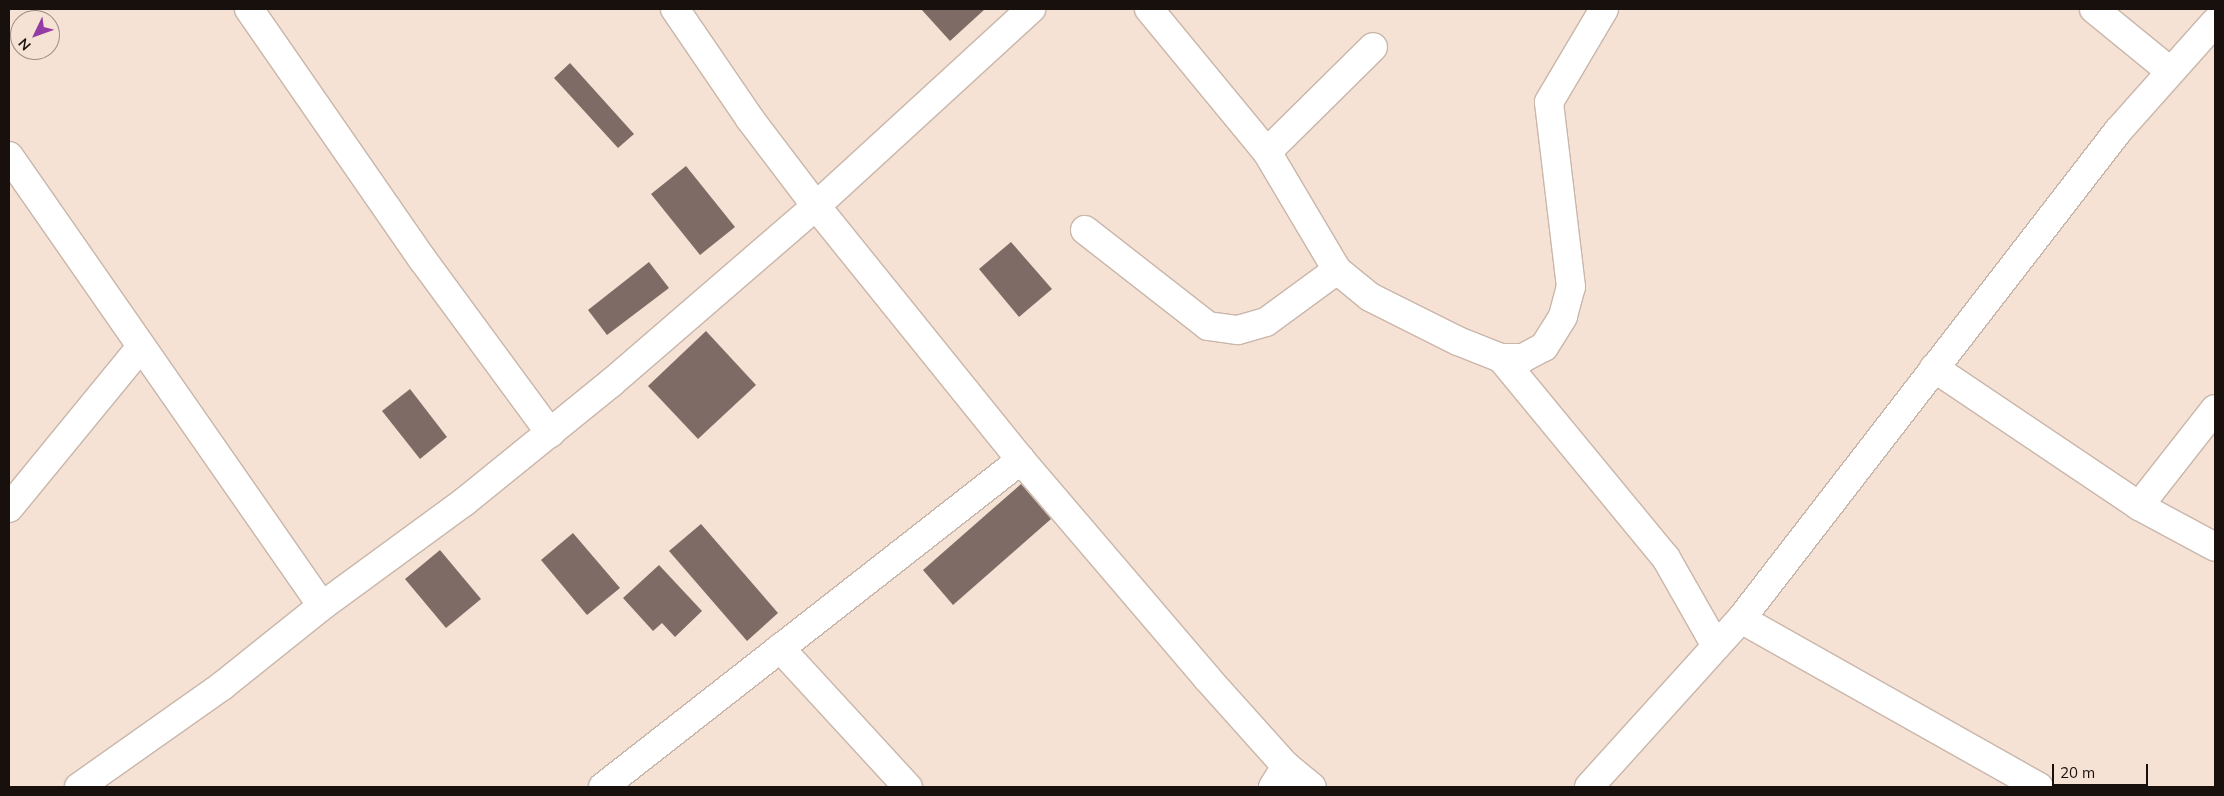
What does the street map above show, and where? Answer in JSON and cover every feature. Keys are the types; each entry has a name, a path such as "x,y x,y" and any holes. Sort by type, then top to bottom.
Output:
{"street":[{"path":"249,9 423,260 550,433"},
{"path":"675,9 750,119 816,206 1021,460 1207,678 1280,777 1312,787"},
{"path":"79,787 222,686 322,606 464,502 612,383 816,206 1031,9"},
{"path":"1149,9 1266,152 1337,270 1370,297 1458,342 1501,358 1523,358 1544,347 1563,316 1571,287 1549,102 1604,9"},
{"path":"2094,9 2170,71"},
{"path":"1589,787 1740,619 2118,131 2215,22"},
{"path":"1266,152 1373,47"},
{"path":"9,156 322,606"},
{"path":"1085,230 1208,326 1238,330 1266,322 1337,270"},
{"path":"9,508 141,347"},
{"path":"1501,358 1666,558 1716,646"},
{"path":"1934,368 2139,506 2215,547"},
{"path":"2139,506 2215,409"},
{"path":"603,787 1021,460"},
{"path":"1740,619 2039,787"},
{"path":"780,648 908,787"}],"building":[{"path":"921,9 985,9 950,41"},
{"path":"570,63 634,134 618,148 554,78"},
{"path":"686,166 735,227 700,255 651,194"},
{"path":"1011,242 1052,289 1019,317 979,269"},
{"path":"649,262 669,288 607,335 588,310"},
{"path":"706,331 756,385 698,439 648,386"},
{"path":"410,389 447,437 420,459 382,411"},
{"path":"1021,484 1051,519 953,605 923,570"},
{"path":"701,524 778,613 747,641 669,551"},
{"path":"573,533 620,588 587,615 541,560"},
{"path":"440,550 481,599 446,628 405,579"},
{"path":"659,565 702,611 675,637 662,623 653,631 623,598"}]}
